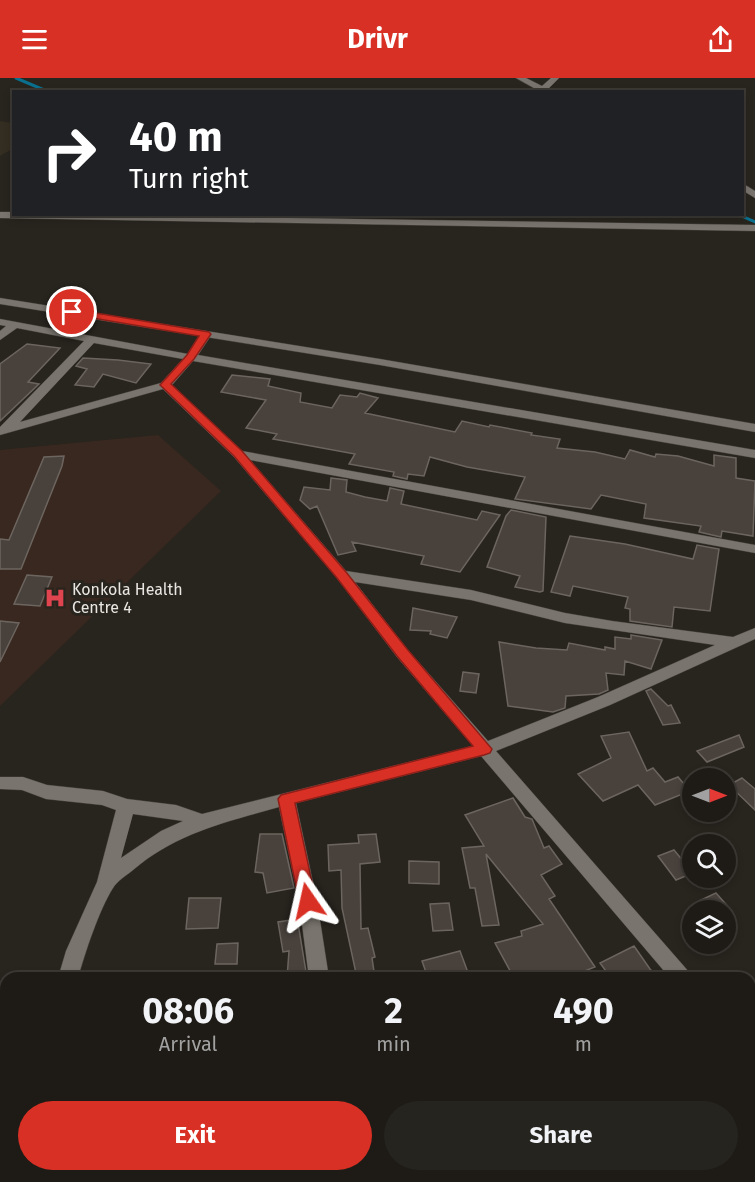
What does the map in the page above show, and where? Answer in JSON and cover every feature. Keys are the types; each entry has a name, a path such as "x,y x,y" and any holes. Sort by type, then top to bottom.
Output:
{"street":[{"path":"520,78 545,90 555,78"},
{"path":"58,216 755,228"},
{"path":"0,301 380,362 755,428"},
{"path":"0,322 692,445 755,454"},
{"path":"0,337 14,325"},
{"path":"3,430 165,385 190,357 206,334"},
{"path":"3,430 93,338"},
{"path":"165,385 238,454 342,575 402,653 677,972"},
{"path":"238,454 755,549"},
{"path":"342,575 471,595 565,618 732,642"},
{"path":"106,882 140,853 167,836 202,821 484,749 604,701 755,633"},
{"path":"0,783 23,784 46,792 103,798 126,806 176,812 202,821"},
{"path":"286,799 306,890 318,972"},
{"path":"70,972 76,951 106,882 126,806"}],"shaded area":[{"path":"0,121 12,123 12,149 0,156"},
{"name":"Konkola Health Centre 4","path":"158,435 221,491 0,706 0,450"}],"building":[{"path":"27,344 60,348 28,382 39,384 0,421 0,364"},
{"path":"83,358 151,364 136,383 103,374 94,387 75,385 87,369 76,366"},
{"path":"232,375 270,379 268,386 301,393 300,402 332,408 340,395 357,397 360,393 378,398 365,413 455,432 462,421 560,439 557,448 595,452 625,459 630,450 655,457 656,454 678,456 714,466 714,455 736,458 736,478 755,481 753,536 722,531 721,537 699,532 701,526 644,518 646,504 601,495 591,509 515,499 525,477 467,467 430,457 424,476 408,474 407,479 393,476 394,472 349,464 355,454 273,439 277,434 246,428 266,400 221,392"},
{"path":"64,456 21,569 0,569 0,539 9,540 44,457"},
{"path":"331,478 347,480 346,492 365,497 387,501 390,488 404,491 401,504 477,520 482,511 500,515 460,572 421,564 424,556 352,542 356,551 338,555 317,506 310,509 300,500 304,487 330,490"},
{"path":"511,510 546,517 543,591 515,587 520,576 487,567 506,516"},
{"path":"570,536 625,544 693,559 697,545 719,549 710,611 674,607 672,627 630,621 630,609 625,608 628,597 573,586 570,596 551,592"},
{"path":"27,575 52,577 40,606 14,604"},
{"path":"413,608 457,617 447,638 430,634 431,631 410,630"},
{"path":"0,621 19,623 0,662"},
{"path":"631,635 662,640 651,669 625,661 624,675 606,673 608,690 599,694 566,696 565,708 553,712 508,706 499,642 567,650 569,643 605,650 605,647 615,649 615,637 631,639"},
{"path":"463,672 479,674 476,693 460,691"},
{"path":"651,689 668,706 671,705 680,723 663,725 646,691"},
{"path":"629,732 647,771 653,768 665,782 678,777 682,782 682,794 655,805 638,785 603,801 578,774 611,758 601,736"},
{"path":"739,735 744,747 707,762 697,751"},
{"path":"742,778 755,789 755,810 736,792 736,781"},
{"path":"513,798 525,817 532,819 544,848 549,846 562,864 541,875 555,896 549,899 595,967 582,972 511,972 495,943 522,936 521,931 543,924 486,854 499,925 482,926 475,888 470,888 462,848 484,846 465,815"},
{"path":"260,834 282,834 294,888 267,893 263,873 255,872"},
{"path":"376,834 380,862 360,864 361,929 368,928 375,957 372,958 374,972 356,972 342,908 341,870 329,871 328,845 359,843 358,835"},
{"path":"674,850 682,860 682,878 676,880 658,856"},
{"path":"409,861 439,862 439,884 409,883"},
{"path":"716,893 722,900 701,900"},
{"path":"189,898 221,898 218,928 186,929"},
{"path":"449,903 453,930 433,931 430,904"},
{"path":"291,917 297,917 306,972 287,972 289,951 283,952 278,922 291,920"},
{"path":"238,943 237,964 215,964 217,944"},
{"path":"634,946 653,972 607,972 600,963"},
{"path":"460,951 468,972 426,972 422,961"}],"waterway":[{"path":"16,78 44,90"},
{"path":"742,216 755,222"}],"place":[{"name":"Konkola Health Centre 4","path":"55,598"}],"route":[{"path":"72,312 206,334 190,357 165,385 178,394 238,454 342,575 402,653 484,749 286,799 308,901"}]}
